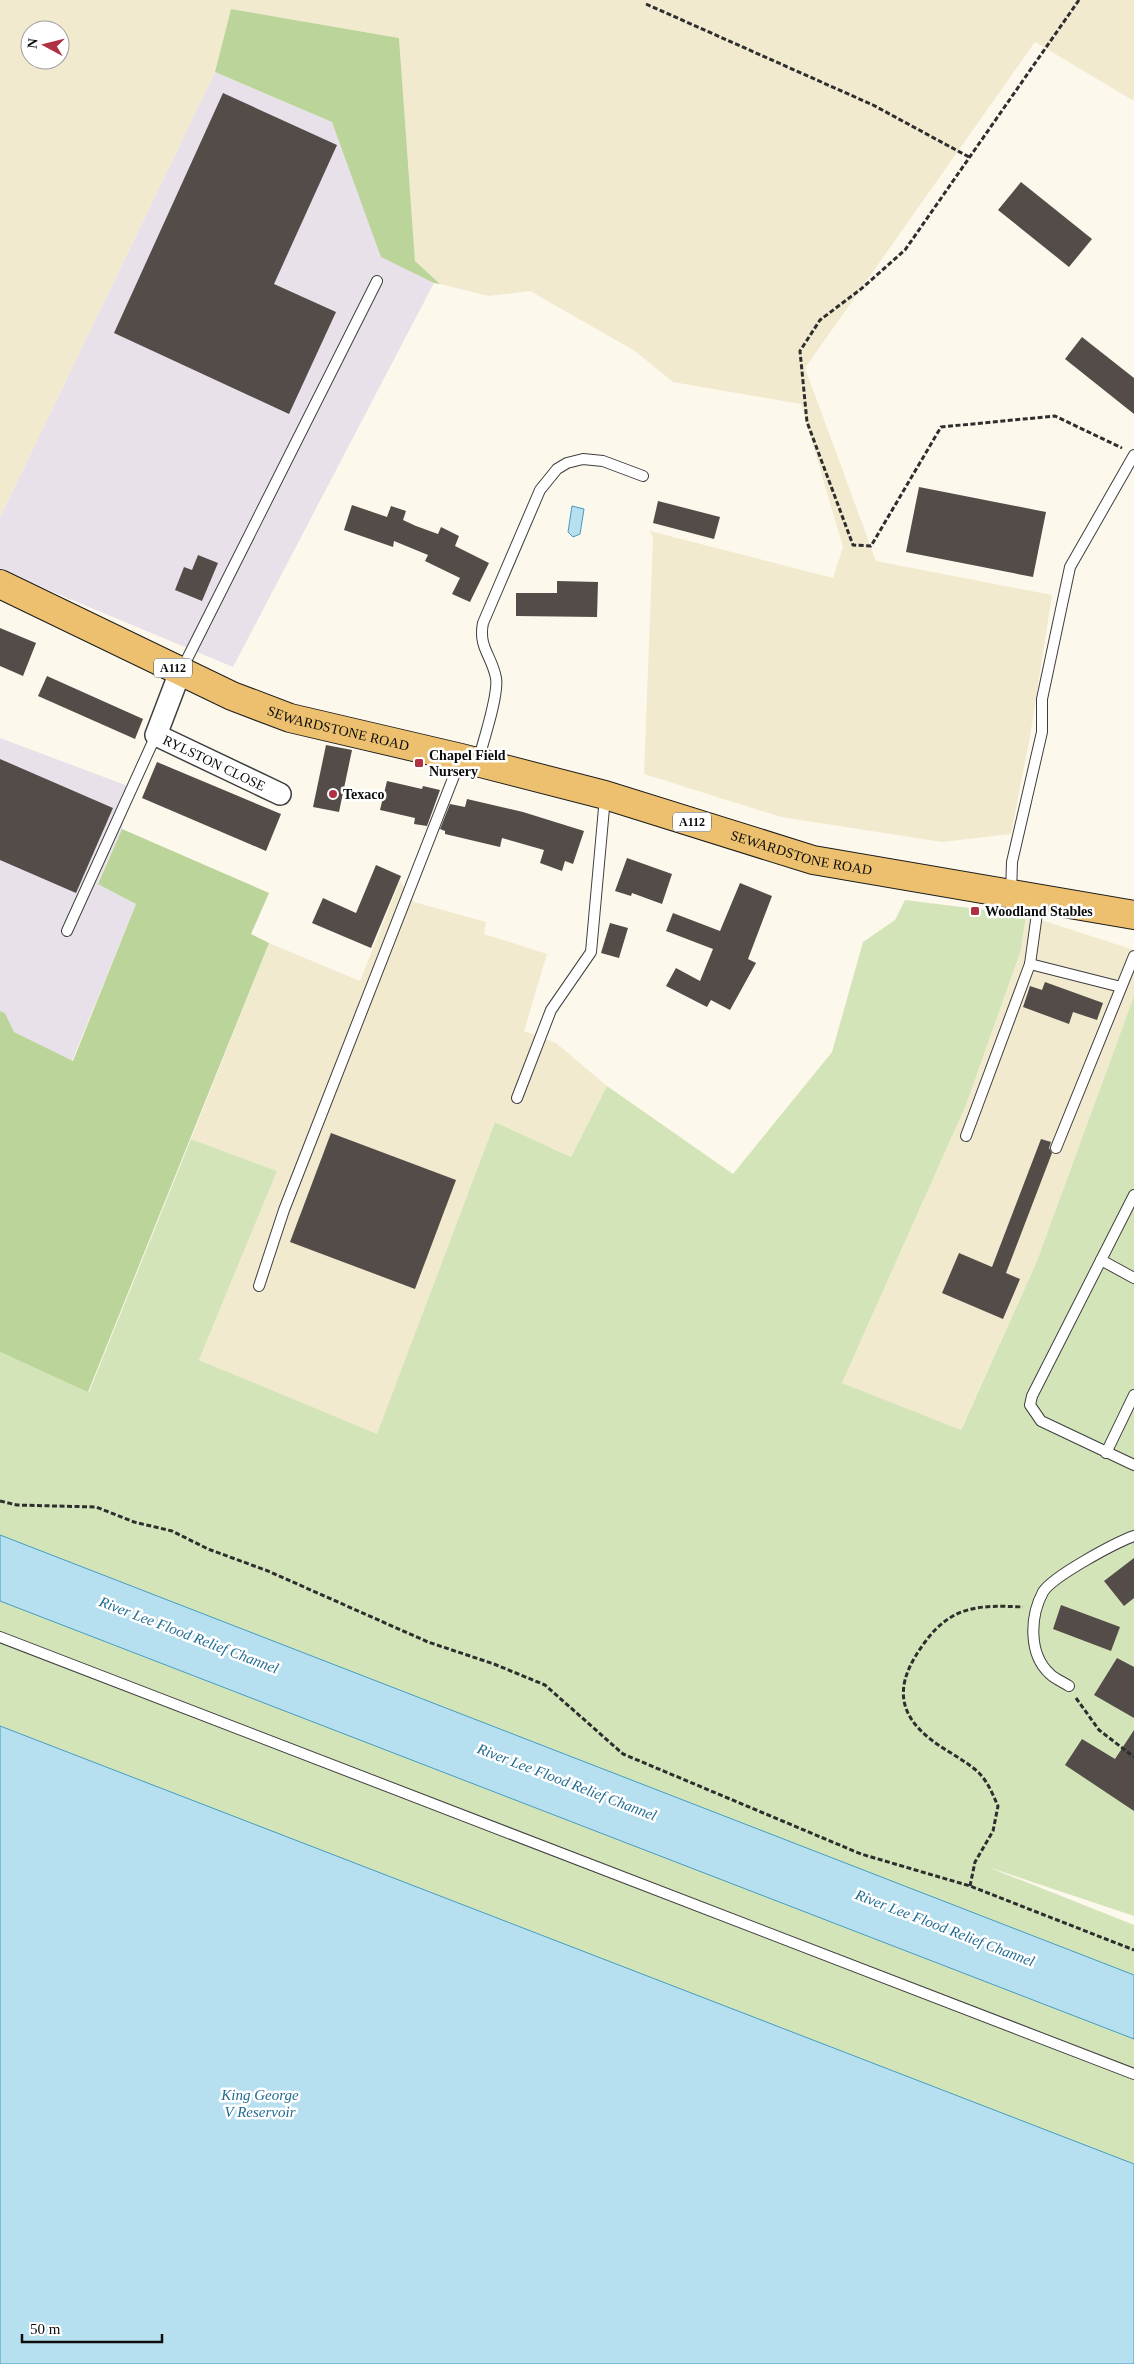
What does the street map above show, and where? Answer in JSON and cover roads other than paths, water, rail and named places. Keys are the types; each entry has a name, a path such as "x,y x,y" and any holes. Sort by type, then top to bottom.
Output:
{"main road":[{"name":"SEWARDSTONE ROAD","path":"0,584 180,672 232,696 290,718 470,760 605,795 812,860 1134,916"}],"street":[{"name":"RYLSTON CLOSE","path":"180,672 156,736 280,794"}],"lane":[{"path":"180,672 377,281"},
{"path":"1011,894 1012,862 1042,732 1042,699 1070,567 1130,453"},
{"path":"259,1286 284,1210 470,760 496,692 496,678 481,634 483,623 540,490 557,469 567,463 583,459 603,461 643,476"},
{"path":"67,931 156,736"},
{"path":"517,1098 551,1010 592,952 605,795"},
{"path":"966,1136 1030,964 1039,898"},
{"path":"1056,1148 1134,956"},
{"path":"1030,964 1121,987"},
{"path":"1134,1195 1032,1396 1030,1405 1041,1421 1134,1465"},
{"path":"1101,1260 1134,1278"},
{"path":"1106,1452 1134,1395"},
{"path":"1069,1686 1049,1673 1033,1646 1038,1607 1044,1590 1083,1561 1134,1536"},
{"path":"0,1637 1134,2074"}],"water":[{"path":"572,506 584,509 580,534 573,537 568,532"},
{"name":"River Lee Flood Relief Channel","path":"0,1535 1134,1975 1134,2039 0,1601"},
{"name":"King George V Reservoir","path":"0,1726 1134,2164 1134,2364 0,2364"}],"place":[{"name":"Chapel Field Nursery","path":"419,763"},
{"name":"Texaco","path":"333,794"},
{"name":"Woodland Stables","path":"975,911"}]}
